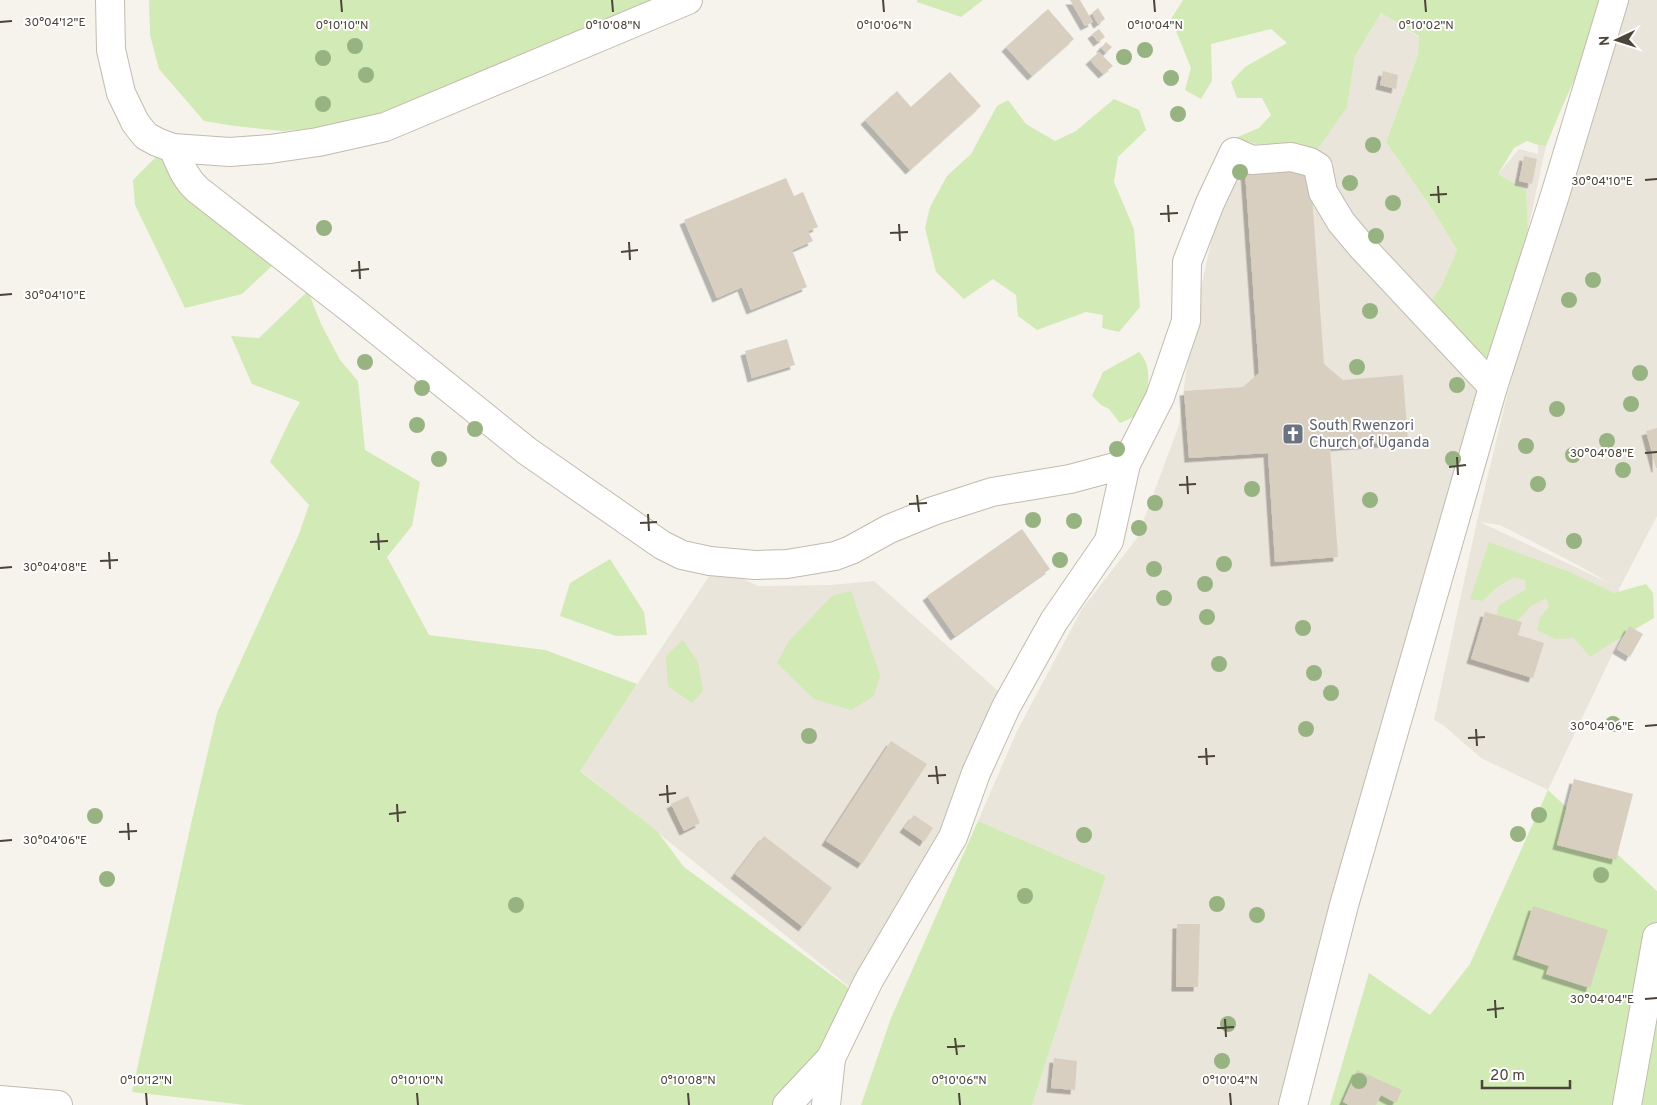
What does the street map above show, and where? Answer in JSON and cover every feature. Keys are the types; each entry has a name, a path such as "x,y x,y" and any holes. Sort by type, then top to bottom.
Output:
{"street":[{"path":"110,0 111,50 121,93 135,122 146,136 173,148 230,152 270,149 318,142 385,126 688,0"},
{"path":"1293,1105 1344,904 1493,387 1555,195 1614,0"},
{"path":"173,148 190,183 206,196 381,333 527,451 662,545 682,555 710,561 755,565 787,564 835,556 851,550 889,529 992,492 1070,479 1126,464"},
{"path":"787,1105 831,1058 869,980 953,837 976,773 1006,707 1054,621 1109,541 1126,464 1160,397 1186,322 1187,262 1210,203 1234,152 1252,160 1291,158 1310,162 1318,167 1323,192 1341,222 1493,387"},
{"path":"1627,1105 1657,937"},
{"path":"826,1105 831,1058"},
{"path":"0,1100 58,1105"}],"shaded area":[{"path":"1607,0 1657,0 1657,516 1619,589 1621,636 1548,790 1481,758 1443,725 1434,720 1477,521 1557,187","holes":["1480,522 1500,525 1574,563 1611,584"]},
{"path":"1381,13 1419,37 1418,55 1386,142 1434,212 1457,250 1442,285 1431,301 1497,369 1301,1105 1032,1105 1106,876 978,821 1017,731 1082,609 1137,538 1179,425 1191,335 1233,139 1347,107 1355,56"},
{"path":"1538,145 1546,146 1528,229 1526,190 1498,174 1519,149 1538,154"},
{"path":"716,566 758,586 831,585 874,581 1005,697 868,1002 580,770"}],"green space":[{"path":"149,0 686,0 349,126 282,131 204,121 159,69 150,35"},
{"path":"917,0 983,0 961,17 917,2"},
{"path":"1183,0 1602,0 1592,41 1546,146 1527,141 1514,148 1498,174 1526,190 1528,229 1497,369 1431,301 1442,285 1457,250 1434,212 1386,142 1418,55 1419,36 1381,13 1355,56 1347,107 1314,154 1233,139 1259,128 1271,115 1262,98 1237,98 1231,82 1245,67 1287,43 1271,29 1211,44 1212,81 1201,99 1185,90 1191,68 1171,19"},
{"path":"1114,99 1139,110 1146,130 1118,157 1114,182 1134,229 1140,307 1119,332 1102,328 1103,315 1086,312 1037,330 1018,316 1016,295 993,279 964,299 936,272 925,228 930,207 947,176 971,154 997,106 1008,100 1026,124 1055,141 1076,131"},
{"path":"161,152 288,251 242,294 185,308 135,205 133,180"},
{"path":"308,291 321,324 340,360 358,381 365,450 420,482 412,526 387,557 429,635 545,650 637,684 580,771 657,831 684,867 868,1002 786,1105 245,1105 132,1092 217,713 299,534 309,505 270,462 300,402 252,384 231,336 259,338"},
{"path":"1139,352 1144,358 1148,374 1141,414 1120,423 1109,409 1101,405 1092,396 1103,372"},
{"path":"1489,542 1567,571 1614,593 1646,584 1653,593 1654,618 1590,657 1574,638 1555,639 1537,630 1540,618 1549,606 1546,598 1531,606 1514,625 1494,624 1499,605 1525,590 1526,580 1514,577 1496,588 1482,601 1470,599"},
{"path":"610,559 644,612 647,635 616,636 560,616 570,583"},
{"path":"851,591 880,675 874,696 851,710 814,699 777,663 789,641 832,596"},
{"path":"683,640 698,662 703,691 692,703 668,686 666,656"},
{"path":"1548,790 1657,891 1657,1105 1330,1105 1369,973 1430,1015 1470,964"},
{"path":"978,821 1106,876 1032,1105 861,1105 891,1018"}],"building":[{"path":"1070,0 1080,0 1093,22 1085,26"},
{"path":"1098,8 1105,19 1098,24 1092,13"},
{"path":"1048,9 1074,39 1032,76 1006,47"},
{"path":"1099,29 1105,37 1098,42 1092,34"},
{"path":"1106,42 1112,47 1106,53 1101,48"},
{"path":"1099,52 1113,66 1103,74 1090,60"},
{"path":"1383,71 1398,75 1396,89 1380,85"},
{"path":"950,72 981,106 910,170 865,120 897,91 911,107"},
{"path":"1524,156 1537,159 1532,184 1519,181"},
{"path":"1310,167 1324,364 1343,380 1403,375 1408,441 1330,447 1338,557 1275,562 1268,453 1189,458 1184,391 1243,387 1259,373 1245,171"},
{"path":"786,178 794,196 803,192 818,227 808,231 813,241 792,250 807,287 751,310 742,287 717,298 684,220"},
{"path":"787,339 795,365 752,378 745,351"},
{"path":"1657,428 1657,468 1656,468 1646,431"},
{"path":"1022,529 1050,569 955,636 927,596"},
{"path":"1485,612 1522,622 1518,635 1544,643 1533,678 1471,659"},
{"path":"1629,626 1643,634 1630,657 1617,649"},
{"path":"891,741 927,764 862,864 826,841"},
{"path":"1574,779 1633,794 1616,860 1557,845"},
{"path":"688,796 700,823 684,831 671,804"},
{"path":"914,815 933,828 924,842 904,828"},
{"path":"764,836 832,888 803,927 735,874"},
{"path":"1533,906 1608,930 1590,988 1546,974 1549,966 1517,955"},
{"path":"1177,924 1200,924 1198,987 1176,987"},
{"path":"1054,1058 1077,1061 1075,1090 1051,1088"},
{"path":"1357,1070 1402,1090 1396,1103 1381,1095 1376,1105 1349,1105 1343,1102"}],"place":[{"name":"South Rwenzori Church of Uganda","path":"1293,434"}]}
